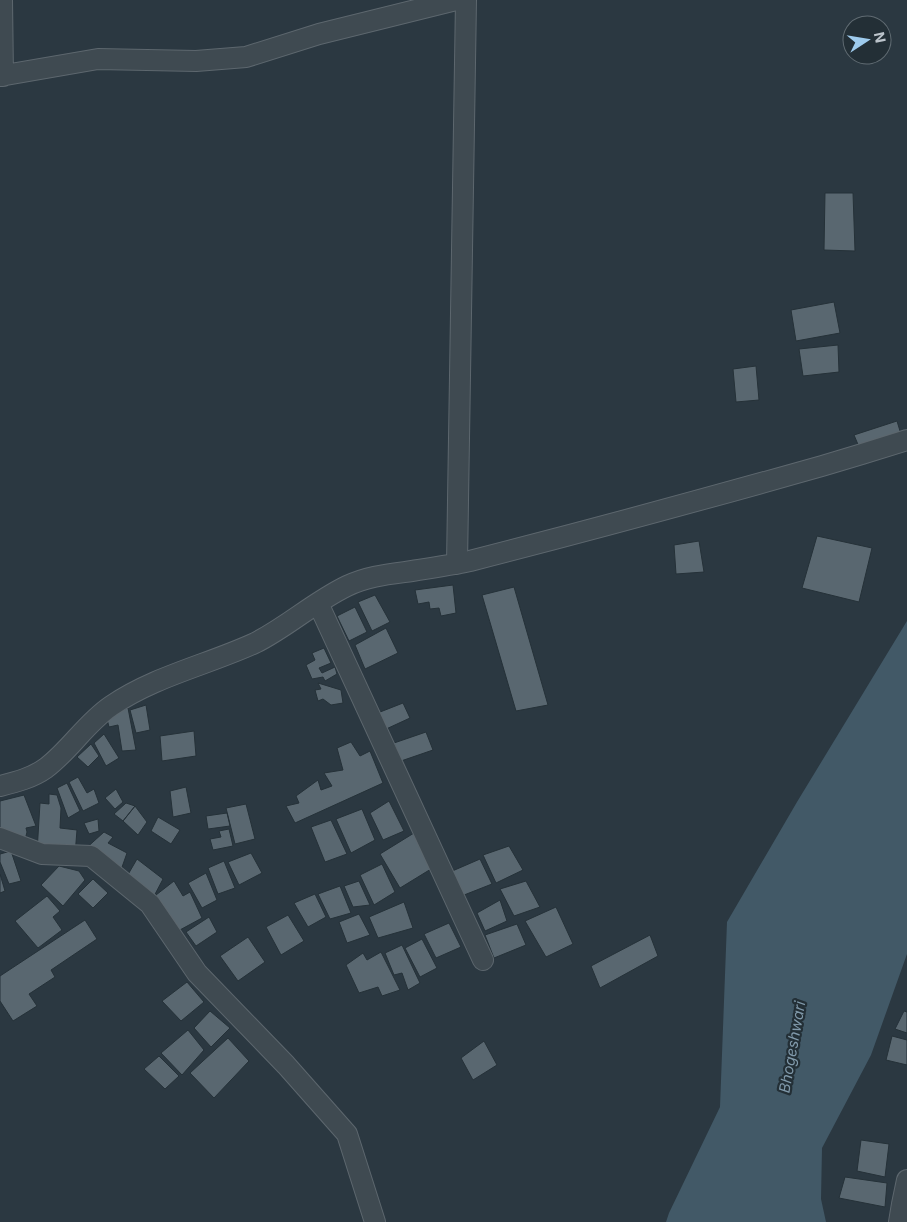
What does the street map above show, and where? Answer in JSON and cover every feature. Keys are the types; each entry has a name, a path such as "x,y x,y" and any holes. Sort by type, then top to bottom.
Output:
{"street":[{"path":"2,0 2,76 98,59 196,61 246,57 319,34 456,0"},
{"path":"457,564 466,0"},
{"path":"0,786 30,777 44,769 109,707 129,695 152,683 215,660 256,642 347,586 364,579 457,564 747,487 907,440"},
{"path":"318,603 483,960"},
{"path":"0,838 42,854 91,856 150,904 197,973 286,1064 347,1134 375,1222"},
{"path":"899,1222 907,1180"}],"water":[{"name":"Bhogeshwari","path":"907,621 907,954 871,1055 822,1148 821,1199 826,1222 666,1222 720,1107 727,922 797,802"}],"building":[{"path":"825,193 853,193 855,251 824,250"},
{"path":"834,302 840,333 796,341 791,310"},
{"path":"838,345 839,372 803,376 799,349"},
{"path":"756,366 759,400 736,402 733,369"},
{"path":"897,421 903,441 862,454 854,435"},
{"path":"817,536 872,548 859,602 802,588"},
{"path":"699,541 704,572 676,574 674,545"},
{"path":"453,585 456,613 441,616 439,608 430,609 429,602 418,604 415,590"},
{"path":"514,587 548,705 516,711 482,595"},
{"path":"375,595 390,622 372,631 358,602"},
{"path":"355,607 367,632 349,641 337,616"},
{"path":"386,628 398,653 365,669 355,645"},
{"path":"324,648 331,663 319,668 322,673 335,667 337,674 325,681 323,677 312,679 306,665 315,660 312,653"},
{"path":"318,683 341,690 343,703 331,705 323,699 318,701 315,690 321,689"},
{"path":"403,703 410,718 384,730 375,714"},
{"path":"146,705 150,730 136,733 130,710"},
{"path":"128,708 136,750 122,751 118,725 109,727 106,715"},
{"path":"194,731 196,756 162,761 160,736"},
{"path":"426,732 433,750 401,761 394,743"},
{"path":"104,734 119,758 106,766 94,743"},
{"path":"351,742 360,756 370,751 383,783 295,823 286,806 299,803 296,796 318,780 321,790 332,786 324,773 343,770 337,748"},
{"path":"91,744 99,756 88,767 77,757"},
{"path":"78,777 87,793 94,789 99,803 83,811 69,782"},
{"path":"67,783 80,811 68,818 57,788"},
{"path":"186,787 191,813 173,817 170,791"},
{"path":"116,789 123,802 115,809 105,798"},
{"path":"49,794 57,795 61,808 60,828 77,830 75,855 37,852 40,803 49,804"},
{"path":"24,795 36,826 26,828 24,844 0,833 0,801"},
{"path":"389,801 404,831 383,840 370,813"},
{"path":"126,803 135,806 123,821 114,814"},
{"path":"246,804 255,839 235,844 226,808"},
{"path":"135,806 147,822 138,835 123,821"},
{"path":"362,809 375,840 351,853 336,819"},
{"path":"227,813 230,826 208,829 206,816"},
{"path":"158,817 180,830 171,844 151,831"},
{"path":"98,819 99,831 89,834 84,823"},
{"path":"331,820 347,854 325,862 311,827"},
{"path":"229,829 233,846 213,850 210,839 221,837 219,831"},
{"path":"104,832 113,837 108,843 127,853 121,870 83,851"},
{"path":"414,833 431,869 400,888 380,854"},
{"path":"509,846 523,870 496,883 483,855"},
{"path":"11,851 21,881 9,884 0,862 0,854"},
{"path":"251,853 262,873 239,885 228,862"},
{"path":"137,859 163,879 152,900 126,878"},
{"path":"480,859 492,884 459,897 450,872"},
{"path":"224,861 235,888 218,894 208,868"},
{"path":"382,864 395,892 374,905 360,875"},
{"path":"59,866 79,871 85,880 63,906 41,885"},
{"path":"206,873 217,900 202,908 188,883"},
{"path":"0,874 5,891 0,893"},
{"path":"93,879 108,893 93,908 78,894"},
{"path":"174,881 183,896 190,892 202,918 178,931 156,895"},
{"path":"359,881 370,905 353,907 344,886"},
{"path":"526,881 540,907 514,916 500,889"},
{"path":"340,886 351,913 330,919 318,894"},
{"path":"315,894 326,917 308,927 294,903"},
{"path":"47,896 60,911 53,917 62,930 38,948 15,921"},
{"path":"500,900 507,921 485,931 477,913"},
{"path":"404,902 413,928 378,938 369,917"},
{"path":"556,907 573,944 546,957 525,921"},
{"path":"359,914 370,935 347,943 339,922"},
{"path":"288,915 304,941 281,955 266,927"},
{"path":"209,917 217,932 196,946 186,932"},
{"path":"85,920 97,939 51,970 55,977 29,994 37,1006 13,1021 0,1001 0,976"},
{"path":"449,923 461,947 436,958 424,934"},
{"path":"517,924 526,945 494,958 485,935"},
{"path":"650,935 658,956 600,988 591,966"},
{"path":"248,937 265,962 238,981 220,956"},
{"path":"422,939 437,968 420,977 405,948"},
{"path":"402,945 420,983 408,990 402,973 394,975 385,953"},
{"path":"381,952 400,990 382,996 378,987 359,993 346,965 363,953 367,960"},
{"path":"187,982 204,1002 181,1021 162,1001"},
{"path":"210,1011 230,1028 211,1047 194,1028"},
{"path":"904,1011 907,1012 907,1033 895,1029"},
{"path":"188,1030 204,1050 182,1075 161,1053"},
{"path":"892,1036 907,1040 907,1065 886,1060"},
{"path":"228,1038 249,1061 214,1098 190,1073"},
{"path":"484,1041 497,1065 473,1080 461,1058"},
{"path":"159,1056 179,1076 165,1089 144,1069"},
{"path":"861,1140 889,1144 885,1177 857,1171"},
{"path":"845,1177 887,1183 885,1207 839,1198"}]}
